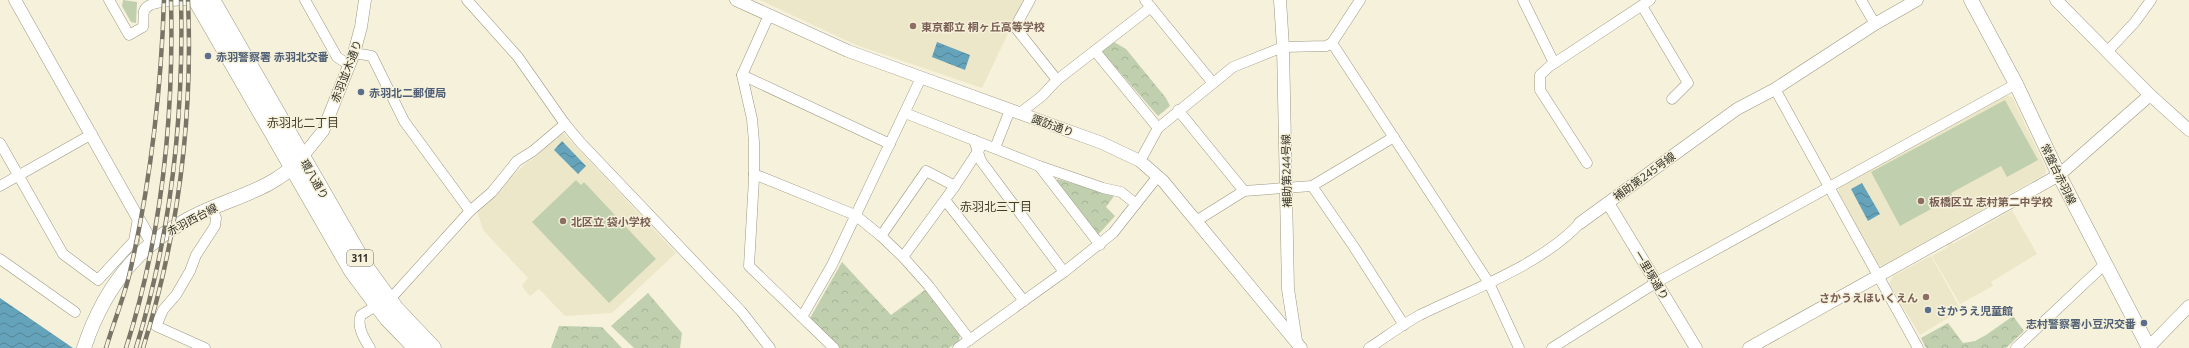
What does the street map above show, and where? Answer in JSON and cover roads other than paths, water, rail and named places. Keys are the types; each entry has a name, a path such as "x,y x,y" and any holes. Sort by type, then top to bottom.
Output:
{"main road":[{"name":"環八通り","path":"196,0 297,163 367,269 383,303 416,348"},
{"name":"環八通り","path":"212,0 297,163"},
{"name":"常盤台赤羽線","path":"1971,0 2016,84 2059,175 2149,348"},
{"name":"赤羽西台線","path":"84,348 91,326 110,289 152,243 177,224 283,176 297,163"},
{"name":"環八通り","path":"383,303 433,348"}],"street":[{"path":"15,0 92,134 152,243"},
{"path":"109,0 129,35 143,27 144,11 148,2 159,0 185,0"},
{"path":"305,0 337,57 349,65"},
{"name":"赤羽並木通り","path":"297,163 323,131 354,53 362,27 365,0"},
{"path":"467,0 518,57 565,124 741,311 764,346"},
{"name":"諏訪通り","path":"736,0 848,51 1116,149 1140,161 1158,176 1299,345"},
{"path":"1030,0 1014,27 1056,80"},
{"name":"補助第244号線","path":"1280,0 1284,47 1288,289 1299,345"},
{"path":"1140,161 1158,128 1212,82 1233,67 1284,47 1326,46 1332,43 1360,0"},
{"path":"1523,0 1554,63"},
{"path":"1861,0 1874,24"},
{"name":"補助第245号線","path":"1369,348 1419,316 1489,283 1568,237 1580,223 1737,109 1775,89 1874,24 1917,0"},
{"path":"2056,0 2107,52 2189,130"},
{"path":"2107,52 2135,22 2151,0"},
{"path":"1587,163 1540,90 1540,75 1554,63 1646,3 1688,82 1672,99"},
{"path":"995,148 1015,112 1042,96 1056,80 1095,51 1148,4 1212,82"},
{"path":"769,15 742,75 752,119 754,174 749,266 834,348"},
{"path":"1332,43 1489,283 1519,348"},
{"path":"1095,51 1158,128"},
{"path":"354,53 372,56 404,121 470,211"},
{"path":"742,75 890,144"},
{"path":"802,317 832,265 921,78"},
{"path":"1552,348 1657,282 2016,84"},
{"path":"1775,89 1918,348"},
{"path":"1749,348 2059,175 2150,94"},
{"path":"1178,110 1244,191"},
{"path":"905,113 978,145 995,148 1039,166 1103,188 1121,192 1136,204"},
{"path":"370,348 363,336 359,320 360,315 383,303 470,211 492,192 517,161 533,151 565,124"},
{"path":"0,186 92,134"},
{"path":"1196,221 1244,191 1312,186 1394,137"},
{"path":"0,143 64,254 98,280 134,241 138,218"},
{"path":"903,257 955,186 978,145"},
{"path":"978,145 981,161 1064,272"},
{"path":"1039,166 1100,244"},
{"path":"881,236 926,171 955,186"},
{"path":"754,174 855,215 881,236 903,257 928,285 970,340"},
{"path":"958,348 1064,272 1113,233 1158,176"},
{"path":"1312,186 1354,247 1404,326"},
{"path":"945,200 1024,301"},
{"name":"一里塚通り","path":"1608,203 1696,348"},
{"path":"205,348 156,326 163,310 176,295 190,271 196,255 215,226 216,218 212,208"},
{"path":"0,258 75,312"},
{"path":"2016,348 2105,264"},
{"path":"2149,348 2189,306"}],"water":[{"path":"937,42 970,55 965,70 932,57"},
{"path":"562,141 586,166 578,174 554,150"},
{"path":"1862,183 1880,214 1868,221 1851,189"},
{"path":"0,298 73,348 0,348"}],"railway":[{"path":"106,348 129,276 149,174 160,70 164,0"},
{"path":"126,348 149,263 163,176 168,132 171,0"},
{"path":"136,348 158,262 173,176 180,89 181,0"},
{"path":"143,348 166,263 180,176 188,88 188,0"}],"place":[{"name":"東京都立 桐ヶ丘高等学校","path":"913,26"},
{"name":"赤羽警察署 赤羽北交番","path":"208,56"},
{"name":"赤羽北二郵便局","path":"361,92"},
{"name":"板橋区立 志村第二中学校","path":"1921,201"},
{"name":"北区立 袋小学校","path":"563,221"},
{"name":"さかうえほいくえん","path":"1926,297"},
{"name":"さかうえ児童館","path":"1928,310"},
{"name":"志村警察署小豆沢交番","path":"2144,323"}],"district":[{"name":"赤羽北二丁目","path":"303,122"},
{"name":"赤羽北三丁目","path":"996,206"}]}
